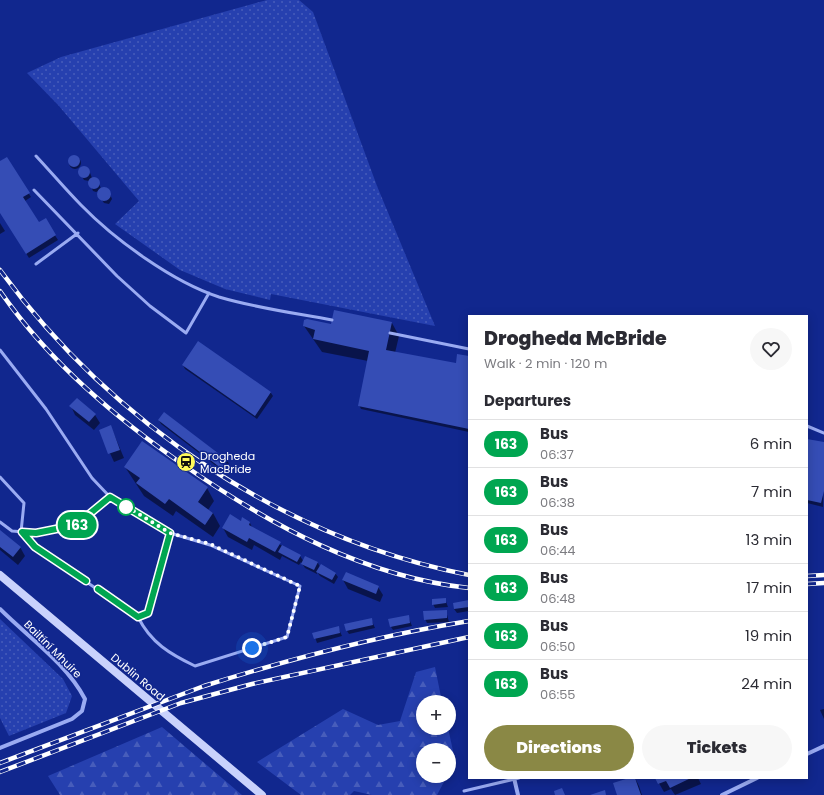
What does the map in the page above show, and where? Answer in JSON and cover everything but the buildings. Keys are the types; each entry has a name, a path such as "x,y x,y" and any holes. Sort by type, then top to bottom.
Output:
{"main road":[{"name":"Dublin Road","path":"0,575 262,795"}],"street":[{"name":"Bailtíní Mhuire","path":"0,609 58,664 79,688 85,699 82,711 72,719 0,748"},
{"path":"808,754 824,746"},
{"path":"513,779 518,795"},
{"path":"722,795 755,779"}],"lane":[{"path":"36,156 82,206 113,234 188,284 254,306 332,320"},
{"path":"34,190 78,233 117,276 150,306 186,333 209,292"},
{"path":"36,264 78,233"},
{"path":"390,333 468,349"},
{"path":"0,350 46,409 92,478 110,497 170,533 210,544 300,586 287,637 195,666 173,656 146,632 138,617 35,547 22,532 24,503 0,477"},
{"path":"808,426 824,434"},
{"path":"0,522 12,531 36,533 76,525 110,497"},
{"path":"138,617 148,613 170,533"},
{"path":"464,791 513,779"}],"green space":[{"path":"267,0 299,0 313,12 377,186 435,326 271,294 270,300 225,289 180,270 115,224 139,201 59,106 27,73 61,57"},
{"path":"0,619 63,679 72,696 66,713 9,736 0,718"},
{"path":"435,667 441,695 416,695 416,735 450,735 451,743 416,743 416,783 443,783 437,795 372,795 354,791 350,795 301,795 257,762 343,709 378,725 400,721 416,672"},
{"path":"162,727 242,795 60,795 48,776"}],"railway":[{"path":"0,270 45,326 94,377 148,424 206,466 268,503 333,533 400,558 468,575"},
{"path":"0,291 40,342 63,366 110,409 188,468 253,510 321,546 357,560 393,573 431,582 468,588"},
{"path":"808,576 824,575"},
{"path":"808,584 824,583"},
{"path":"0,763 204,686 335,649 468,621"},
{"path":"0,772 181,703 252,684 468,637"}],"bus line":[{"name":"163","path":"86,581 35,547 22,532 36,533 76,525 110,497 170,533 148,613 138,617 98,589"}],"place":[{"name":"Drogheda MacBride","path":"186,462"}],"route":[{"path":"126,507 124,505 170,533 210,544 300,586 287,637 252,648"}]}
